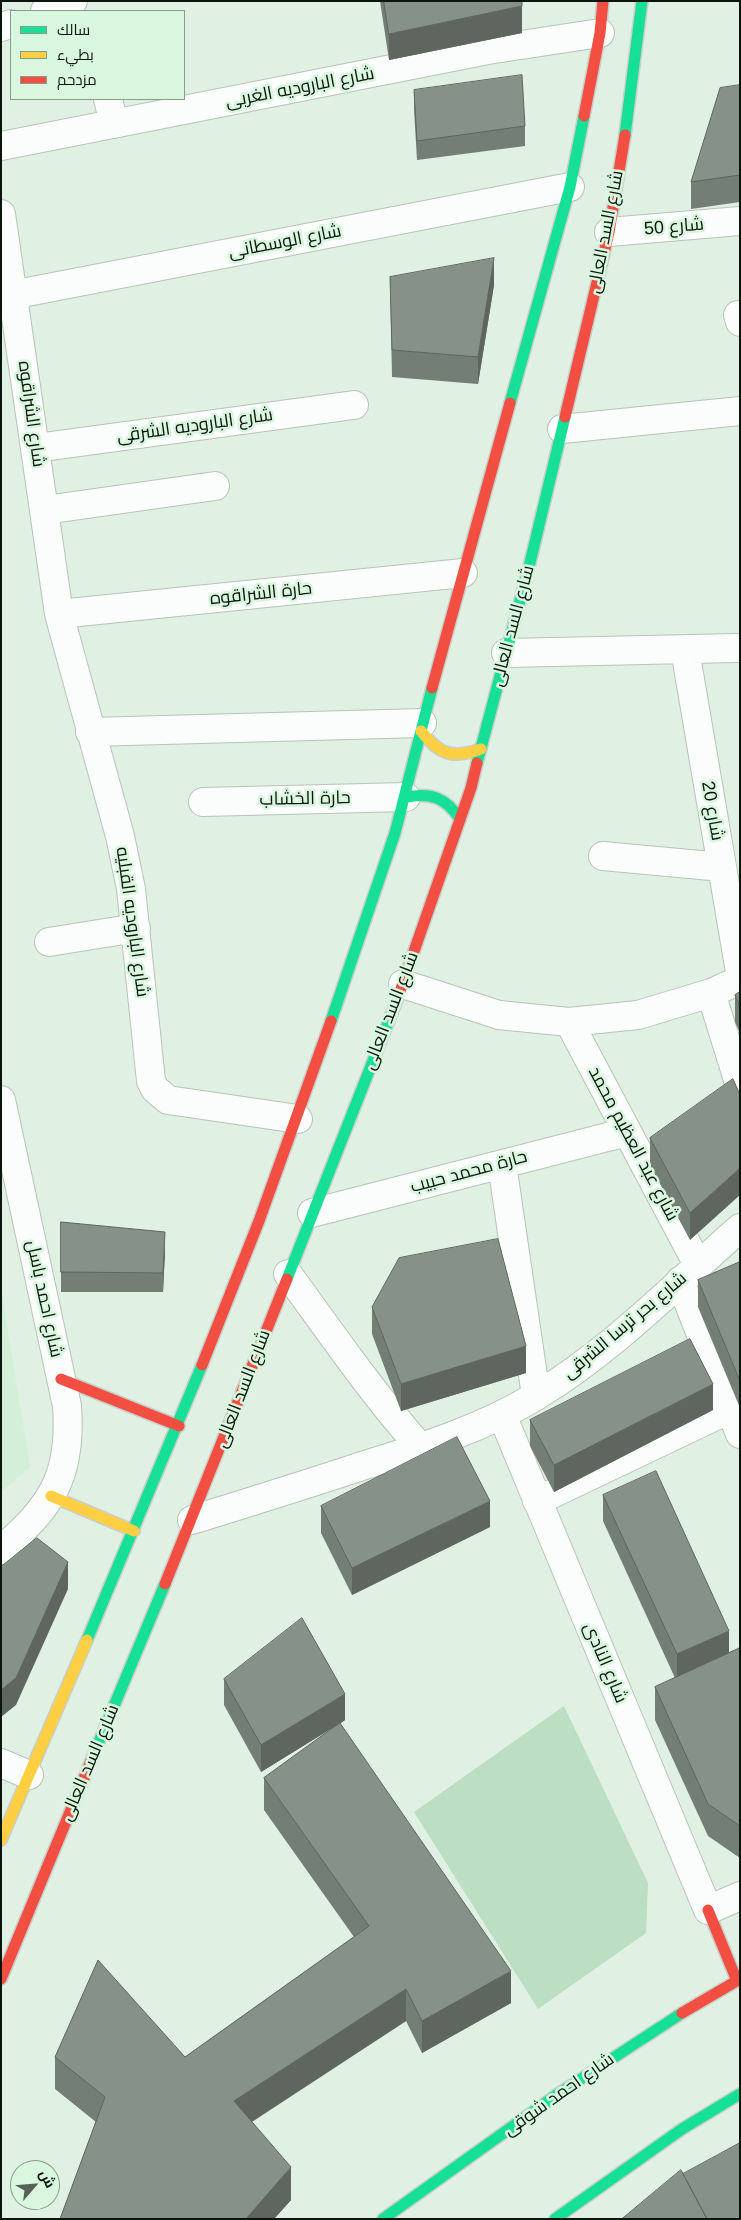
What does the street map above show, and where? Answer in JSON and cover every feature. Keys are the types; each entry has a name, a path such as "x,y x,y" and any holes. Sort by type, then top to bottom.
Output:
{"main road":[{"path":"1,1840 179,1426 298,1119 406,797 421,727 570,187 600,34 603,1"},
{"name":"شارع السد العالى","path":"1,1979 6,1951 192,1520 403,984 460,819 481,749 506,653 609,232 626,128 642,1"},
{"path":"421,727 431,746 446,754 464,756 481,749"},
{"path":"406,797 422,793 438,796 451,805 460,819"},
{"path":"61,1378 179,1426"},
{"path":"51,1496 134,1531"},
{"path":"708,1910 738,1980"},
{"name":"شارع احمد شوقى","path":"383,2219 562,2090 645,2036 738,1980"},
{"path":"555,2219 674,2135 740,2094"}],"street":[{"path":"49,10 73,1"},
{"name":"شارع الباروديه الغربى","path":"185,99 488,50 600,34"},
{"name":"شارع الباروديه الغربى","path":"1,146 111,111 179,100"},
{"name":"شارع الوسطانى","path":"7,296 570,187"},
{"name":"شارع الشراقوه","path":"1,214 7,296 36,448 59,614"},
{"name":"شارع 50","path":"609,232 740,221"},
{"name":"شارع الباروديه الشرقى","path":"36,448 354,405"},
{"path":"562,429 740,411"},
{"path":"45,510 215,486"},
{"name":"حارة الشراقوه","path":"59,614 463,573"},
{"name":"شارع الباروديه القبليه","path":"59,614 120,836 131,889 151,1082 155,1089 168,1100 298,1119"},
{"path":"506,653 738,648"},
{"name":"شارع 20","path":"685,650 740,972"},
{"path":"90,732 421,727"},
{"name":"حارة الخشاب","path":"203,802 406,797"},
{"path":"603,856 722,867"},
{"path":"49,942 136,928"},
{"path":"403,984 499,1015 569,1022 638,1015 711,993 740,980"},
{"path":"711,993 740,1086"},
{"name":"شارع عبد العظيم محمد","path":"569,1022 626,1132 689,1273 730,1409 740,1434"},
{"name":"شارع احمد باسل","path":"1,1550 38,1516 51,1496 61,1475 67,1453 69,1430 67,1406 2,1106"},
{"name":"حارة محمد حبيب","path":"312,1213 626,1132"},
{"path":"502,1164 536,1396"},
{"name":"شارع بحر ترسا الشرقى","path":"192,1520 421,1448 502,1415 536,1396 605,1347 740,1228"},
{"path":"288,1274 355,1369 387,1410 421,1448"},
{"path":"537,1501 730,1409"},
{"name":"شارع النادى","path":"502,1415 708,1910"},
{"path":"1,1763 29,1775"},
{"path":"708,1910 740,1896"}],"shaded area":[{"path":"1,1288 30,1467 1,1492"},
{"path":"564,1706 648,1883 646,1933 538,2009 414,1812"}],"building":[{"path":"384,1 522,1 522,6 389,34"},
{"path":"522,75 525,126 417,141 414,90"},
{"path":"740,85 740,175 691,182 720,88"},
{"path":"494,258 478,357 392,350 390,277"},
{"path":"740,992 740,1007 735,995"},
{"path":"733,1079 740,1095 740,1168 690,1213 650,1138"},
{"path":"61,1222 165,1232 163,1273 61,1272"},
{"path":"498,1239 526,1346 401,1384 372,1307 399,1258"},
{"path":"740,1262 740,1381 698,1280"},
{"path":"690,1339 713,1384 554,1465 530,1420"},
{"path":"457,1437 490,1501 352,1568 321,1506"},
{"path":"656,1471 729,1631 677,1654 603,1495"},
{"path":"37,1538 68,1562 16,1678 1,1690 1,1567"},
{"path":"302,1618 345,1694 261,1745 224,1679"},
{"path":"740,1648 740,1826 708,1804 655,1687"},
{"path":"340,1723 511,1971 422,2021 406,1989 234,2101 291,2167 246,2219 60,2219 105,2097 55,2057 98,1960 185,2057 369,1926 264,1778"},
{"path":"740,2143 740,2219 707,2219 683,2174"},
{"path":"681,2170 707,2219 622,2219"}],"traffic: fast":[{"path":"625,135 642,1"},
{"path":"510,403 570,187 584,116"},
{"path":"477,763 529,567 565,417"},
{"path":"331,1021 395,833 432,688"},
{"path":"406,797 423,795 437,798 449,806 460,819"},
{"path":"287,1279 397,1000"},
{"path":"87,1640 202,1365"},
{"path":"91,1761 165,1584"},
{"path":"383,2219 558,2094 682,2013"},
{"path":"555,2219 682,2129 740,2094"}],"traffic: slow":[{"path":"421,731 434,745 447,753 462,754 481,749"},
{"path":"51,1496 134,1531"},
{"path":"1,1840 87,1640"}],"traffic: jam":[{"path":"584,116 600,33 603,1"},
{"path":"565,417 609,232 625,135"},
{"path":"432,688 510,403"},
{"path":"397,1000 471,788 477,763"},
{"path":"202,1365 259,1221 331,1021"},
{"path":"165,1584 287,1279"},
{"path":"61,1379 179,1426"},
{"path":"1,1979 91,1761"},
{"path":"708,1910 737,1981"},
{"path":"682,2013 740,1979"}]}
